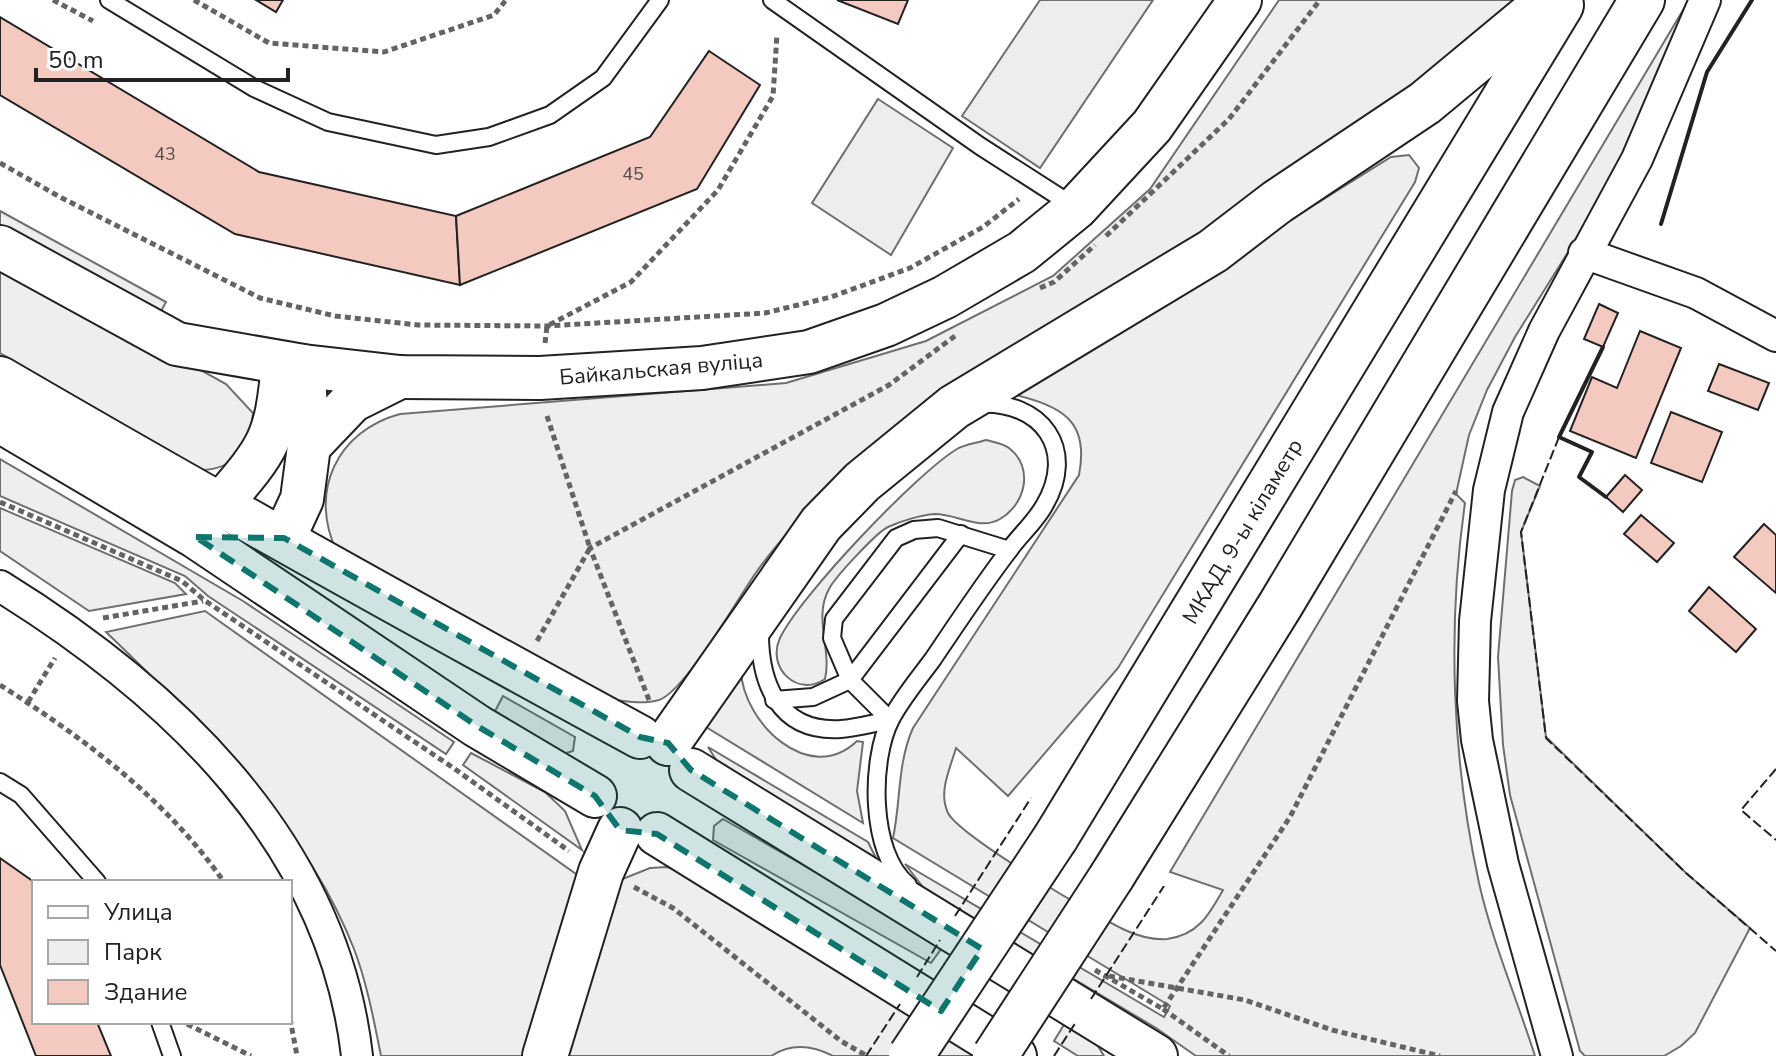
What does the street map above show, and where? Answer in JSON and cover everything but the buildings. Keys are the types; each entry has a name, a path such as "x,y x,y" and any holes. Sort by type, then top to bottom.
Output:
{"highway":[{"path":"662,739 821,524 862,482 954,407 1213,251 1277,202 1425,103 1549,0"},
{"name":"МКАД, 9-ы кіламетр","path":"911,1056 1056,837 1565,0"},
{"path":"995,1056 1112,876 1281,604 1642,0"},
{"path":"545,1056 601,872 624,820"}],"main road":[{"name":"Байкальская вуліца","path":"0,247 177,344 293,364 400,377 540,378 702,368 809,352 886,325 945,297 1022,252 1076,208 1152,126 1240,0"},
{"path":"284,538 302,499 309,446 293,364"},
{"path":"208,521 264,454 278,420 293,364"},
{"path":"309,446 352,401 400,377"},
{"path":"0,378 208,521 477,726 624,820 1015,1056"},
{"path":"0,421 208,521 284,538 662,739 985,951 1156,1056"},
{"path":"624,820 684,816 691,802 662,739"},
{"path":"624,820 594,779 610,750 624,741 662,739"}],"street":[{"path":"1557,1056 1486,790 1473,701 1475,621 1489,490 1508,412 1584,253 1637,159 1705,0"},
{"path":"1584,253 1696,293 1776,336"},
{"path":"0,586 71,630 146,688 216,759 256,811 296,868 332,943 353,1018 357,1056"}],"lane":[{"path":"117,2 254,88 328,122 436,145 489,137 550,115 603,78 660,0"},
{"path":"777,1 1076,208"},
{"path":"954,407 983,404 1015,406 1041,422 1056,447 1055,480 1044,506 1009,550 890,720 877,802 882,842 897,876 985,951"},
{"path":"890,720 850,680 832,638 834,619 896,538 914,530 938,528 1009,550"},
{"path":"774,700 813,697 850,680 961,534"},
{"path":"760,608 759,659 764,683 774,700 793,717 812,727 840,729 890,720"},
{"path":"0,782 21,795 95,880"},
{"path":"161,1024 172,1056"}],"path":[{"path":"194,0 269,43 384,52 494,15 506,0"},
{"path":"547,326 631,282 718,190 773,96 777,1"},
{"path":"0,163 228,283 290,308 418,325 547,326 752,314 831,297 910,268 983,227 1036,183"},
{"path":"543,404 590,548 662,739"},
{"path":"0,502 182,581 204,600 601,872 673,908 841,1041 867,1056"},
{"path":"536,644 590,548"},
{"path":"101,618 204,600"},
{"path":"0,685 99,753 181,827 222,880"},
{"path":"1104,975 1245,1000 1332,1030 1440,1056"},
{"path":"1163,1009 1229,1056"},
{"path":"186,1024 251,1056"},
{"path":"291,1024 297,1056"}],"highlighted area":[{"path":"196,537 284,538 640,737 668,743 691,770 982,949 941,1011 657,834 620,830 595,796 477,726"}],"green space":[{"path":"1279,0 1513,0 1476,44 805,512 761,566 696,663 670,693 659,700 639,702 604,698 337,552 329,530 326,508 328,486 334,467 345,449 378,422 400,414 786,383 926,341 1053,276 1150,189"},
{"path":"1689,0 1620,169 1515,337 1487,390 1469,435 1456,494 1465,503 1454,645 1463,789 1484,905 1535,1056 1196,1056 1156,1028 926,891 905,864 1164,1017 1170,1006 893,838 902,769 913,728 1079,475 1080,440 1068,418 1044,404 1012,394 1391,157 1409,155 1419,168 1415,182 1118,668 1008,796 956,748 948,772 944,797 948,813 1002,857 1125,930 1151,938 1178,937 1201,922 1223,890 1170,872"},
{"path":"0,259 226,384 253,413 249,435 240,453 224,465 202,470 0,353"},
{"path":"986,440 1007,446 1022,465 1024,485 1016,504 992,522 976,523 935,514 888,527 866,546 829,589 823,611 825,679 805,685 787,677 777,660 780,638 810,594 889,508 939,462 957,449"},
{"path":"0,459 243,601 454,742 446,754 208,596 185,576 0,496"},
{"path":"1523,477 1540,486 1521,532 1546,737 1686,873 1750,928 1695,1033 1664,1056 1585,1056 1580,1051 1510,795 1503,745 1498,657 1512,491 1515,480"},
{"path":"0,508 175,583 186,594 89,611 0,551"},
{"path":"205,611 583,879 531,1056 381,1056 354,949 308,859 247,778 178,703 106,632"},
{"path":"741,671 753,710 766,728 800,753 819,757 838,753 857,741 863,742 857,791 863,823 706,727 708,713"},
{"path":"503,696 575,737 573,751 563,754 493,715"},
{"path":"708,747 868,842 877,860 718,763"},
{"path":"471,753 545,792 565,811 582,850 463,765"},
{"path":"723,819 944,945 931,963 713,840 714,826"},
{"path":"667,867 688,874 983,1056 833,1056 802,1047 786,1049 771,1056 560,1056 620,880 650,868"},
{"path":"1065,1023 1095,1041 1104,1056 1078,1056 1054,1041"}],"shaded area":[{"path":"1040,0 1153,0 1040,168 962,116"},
{"path":"878,99 953,148 891,255 812,203"},
{"path":"0,211 166,302 157,319 0,233"}],"fence":[{"path":"1559,437 1521,532 1546,738 1686,873 1776,951"},
{"path":"1776,769 1741,810 1776,840"},
{"path":"955,916 1031,798"},
{"path":"1091,999 1164,886"},
{"path":"917,977 940,940"},
{"path":"866,1056 900,1004"},
{"path":"1054,1056 1076,1022"}],"wall":[{"path":"1661,224 1707,72 1752,0"},
{"path":"1603,347 1559,437 1592,452 1579,477 1606,497"}]}
